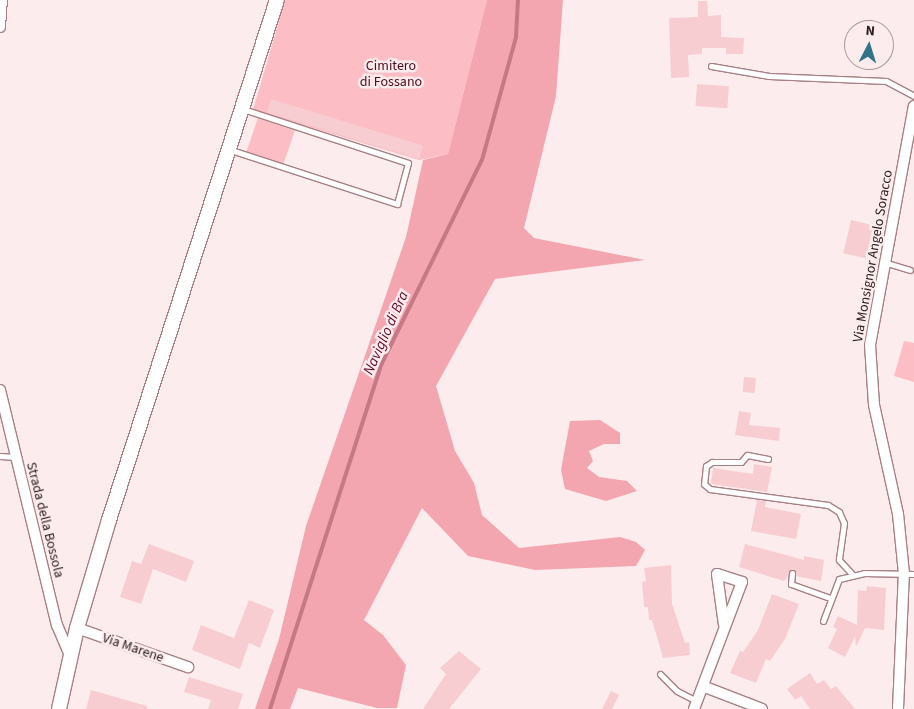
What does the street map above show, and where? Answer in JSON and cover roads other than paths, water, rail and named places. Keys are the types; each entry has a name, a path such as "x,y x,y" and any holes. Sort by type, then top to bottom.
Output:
{"main road":[{"path":"59,709 77,628 241,108 277,0"}],"street":[{"path":"0,27 2,0"},
{"name":"Via Monsignor Angelo Soracco","path":"898,709 909,574 898,514 879,438 871,374 870,345 883,262 914,106"},
{"name":"Strada della Bossola","path":"0,390 57,625 70,654"},
{"path":"695,705 705,687 724,625"},
{"name":"Via Marene","path":"77,628 188,667"},
{"path":"705,687 762,709"}],"lane":[{"path":"711,66 769,76 886,81 914,96"},
{"path":"228,149 397,204 408,163 241,108"},
{"path":"883,262 910,270"},
{"path":"0,456 16,457"},
{"path":"768,459 747,456 741,462 712,462 706,466 704,484 710,489 828,505 839,512 844,523 839,560 852,574"},
{"path":"792,573 791,584 830,598"},
{"path":"823,621 830,598 839,579 852,574 909,574"},
{"path":"660,674 695,705"}],"waterway":[{"name":"Naviglio di Bra","path":"270,709 382,363 482,160 516,37 518,0"}],"park label":[{"name":"Cimitero di Fossano","path":"391,74"}]}
